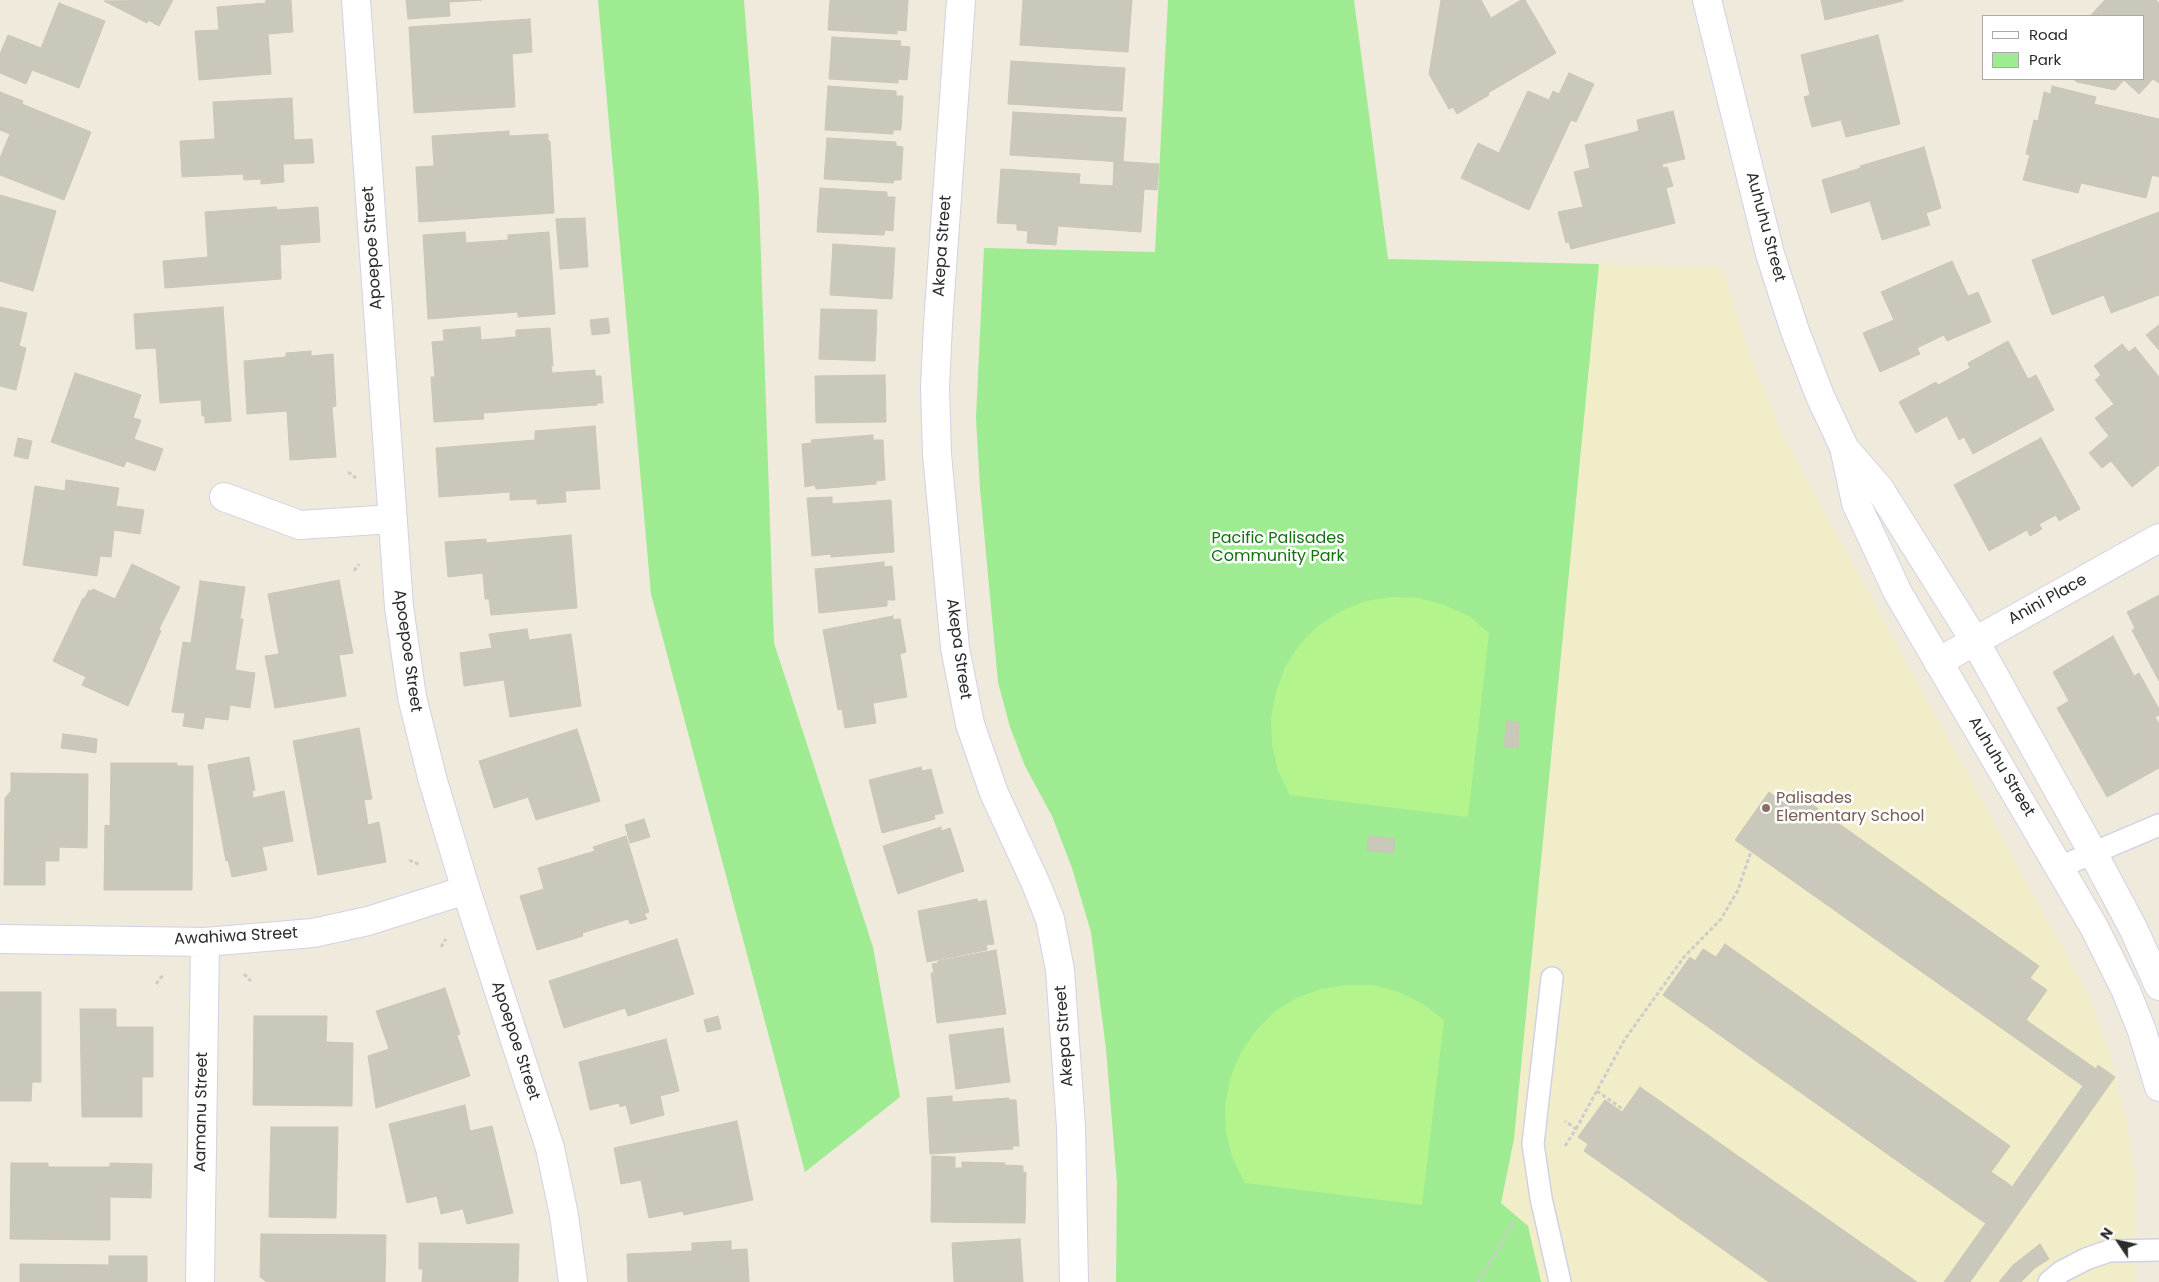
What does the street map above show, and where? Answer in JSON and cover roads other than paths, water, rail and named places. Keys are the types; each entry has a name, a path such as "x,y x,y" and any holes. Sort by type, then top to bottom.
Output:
{"street":[{"name":"Apoepoe Street","path":"356,0 399,606 412,697 433,781 466,890 550,1148 564,1215 573,1282"},
{"name":"Akepa Street","path":"961,0 938,324 935,387 937,454 955,648 970,724 994,793 1050,919 1060,970 1071,1127 1074,1282"},
{"name":"Auhuhu Street","path":"1707,0 1770,254 1795,331 1820,396 1844,447 1856,503 1898,593 2094,927 2126,991 2142,1031 2159,1087"},
{"name":"Auhuhu Street","path":"1844,447 1879,488 1975,641 2093,852 2134,930 2159,986"},
{"path":"224,497 300,525 393,519"},
{"name":"Anini Place","path":"1938,662 2159,538"},
{"name":"Awahiwa Street","path":"0,939 205,942 313,933 368,921 466,890"},
{"name":"Aamanu Street","path":"200,1282 205,942"}],"lane":[{"path":"2060,867 2159,825"},
{"path":"1552,978 1533,1144 1541,1198 1560,1282"},
{"path":"2049,1282 2061,1272 2086,1259 2109,1251 2159,1250"}],"place":[{"name":"Palisades Elementary School","path":"1766,808"}],"park label":[{"name":"Pacific Palisades Community Park","path":"1278,548"}]}
